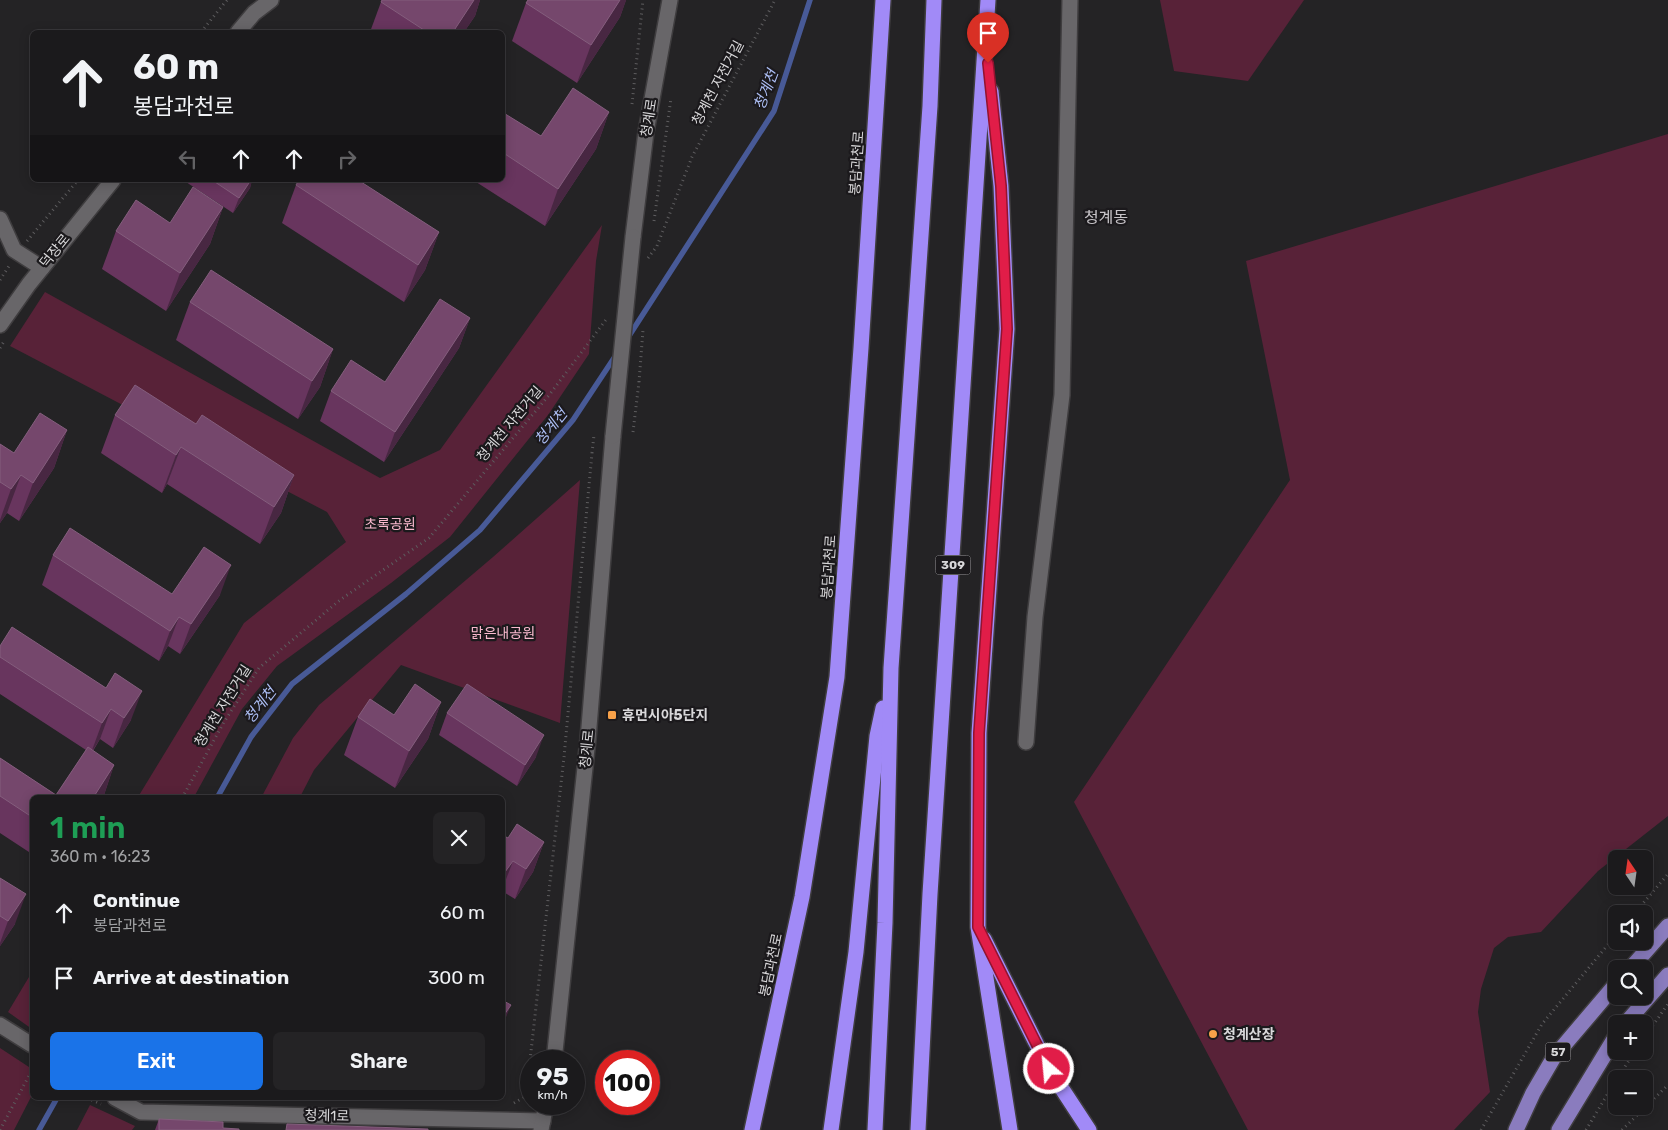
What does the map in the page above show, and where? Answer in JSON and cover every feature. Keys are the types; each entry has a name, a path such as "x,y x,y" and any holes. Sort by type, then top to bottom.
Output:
{"highway":[{"name":"봉담과천로","path":"752,1130 802,897 837,678 861,357 883,0"},
{"path":"876,1130 885,923 891,668 929,116 934,0"},
{"name":"309","path":"918,1130 930,894 987,45 988,0"},
{"path":"987,45 1001,186 1007,329 979,733 978,927 1010,1130"},
{"path":"830,1130 856,952 877,736 891,668"},
{"path":"978,927 1049,1069 1089,1130"}],"main road":[{"path":"1638,960 1668,926"},
{"path":"1633,1015 1668,975"},
{"name":"57","path":"1516,1130 1554,1057 1608,993"},
{"path":"1559,1130 1608,1049"}],"street":[{"path":"240,30 254,13 271,0"},
{"name":"청계로","path":"555,1050 588,739 613,436 634,238 646,132 670,0"},
{"path":"1026,742 1035,617 1062,395 1070,0"},
{"name":"덕장로","path":"2,316 111,182"},
{"path":"0,219 14,250 42,268"},
{"path":"0,1025 30,1044"},
{"name":"청계1로","path":"119,1100 141,1112 512,1121 542,1126"}],"path":[{"path":"202,30 228,0"},
{"name":"청계천 자전거길","path":"646,262 657,246 692,157 775,0"},
{"path":"653,223 672,93"},
{"path":"0,280 18,253 76,182"},
{"name":"청계천 자전거길","path":"184,795 224,722 259,668 340,600 429,538 550,394 614,308"},
{"path":"512,1121 513,1103 526,1096 563,766 592,453"},
{"path":"1642,905 1668,874"},
{"path":"1481,1130 1542,1024 1608,945"},
{"path":"1653,1025 1668,1004"},
{"path":"0,1130 30,1074"},
{"path":"1622,1130 1668,1084"},
{"path":"1586,1130 1608,1095"},
{"path":"90,1100 95,1102"}],"green space":[{"path":"1160,0 1304,0 1248,81 1174,71"},
{"path":"1668,134 1668,816 1625,850 1608,850 1608,863 1598,871 1541,932 1508,937 1494,948 1481,989 1478,1012 1490,1092 1454,1130 1248,1130 1074,802 1290,480 1246,261"},
{"name":"초록공원","path":"602,225 596,261 589,354 548,415 450,537 391,583 277,666 242,709 195,795 139,795 244,623 346,542 327,512 10,346 45,292 380,478 440,450"},
{"name":"맑은내공원","path":"580,480 560,723 401,665 314,770 301,795 263,795 293,738 319,705 493,557"},
{"path":"30,975 30,1028 8,1012"},
{"path":"0,1048 30,1068 30,1099 14,1130 0,1130"},
{"path":"90,1105 135,1126 132,1130 77,1130"}],"building":[{"path":"382,0 474,0 454,30 424,30 381,2"},
{"path":"528,0 620,0 591,45 526,3"},
{"path":"573,88 609,112 558,189 505,154 505,114 541,136"},
{"path":"215,182 250,182 239,198"},
{"path":"298,182 361,182 439,232 418,265 296,185"},
{"path":"193,187 223,207 180,273 116,231 136,200 170,223"},
{"path":"211,270 333,349 312,381 190,302"},
{"path":"440,299 470,318 395,432 331,391 351,360 385,382"},
{"path":"135,385 196,424 202,415 294,475 274,507 181,447 176,455 115,415"},
{"path":"40,413 67,430 33,483 21,475 11,489 0,482 0,444 14,453"},
{"path":"70,528 172,594 204,547 231,565 191,624 179,617 170,631 53,555"},
{"path":"12,627 106,688 115,673 142,691 124,718 111,709 102,723 0,657 0,646"},
{"path":"415,684 441,702 409,751 358,717 370,699 394,715"},
{"path":"467,684 544,735 525,765 447,713"},
{"path":"88,747 114,765 95,795 56,795"},
{"path":"0,758 56,795 30,795 30,816 0,796"},
{"path":"517,824 544,842 526,869 513,861 505,872 505,836 508,838"},
{"path":"0,878 26,894 8,921 0,916"},
{"path":"505,1002 511,1005 505,1014"},
{"path":"159,1119 223,1122 223,1128 239,1130 159,1130"},
{"path":"287,1124 428,1129 428,1130 286,1130"}],"waterway":[{"name":"청계천","path":"627,339 774,111 810,0"},
{"name":"청계천","path":"219,795 251,737 292,684 406,594 480,530 573,420 616,355"},
{"name":"청계천","path":"39,1130 56,1100"}],"place":[{"name":"휴먼시아5단지","path":"612,715"},
{"name":"청계산장","path":"1213,1034"}],"district":[{"name":"청계동","path":"1106,217"}],"route":[{"path":"988,63 1001,186 1007,329 979,733 978,927 1049,1069"}]}
